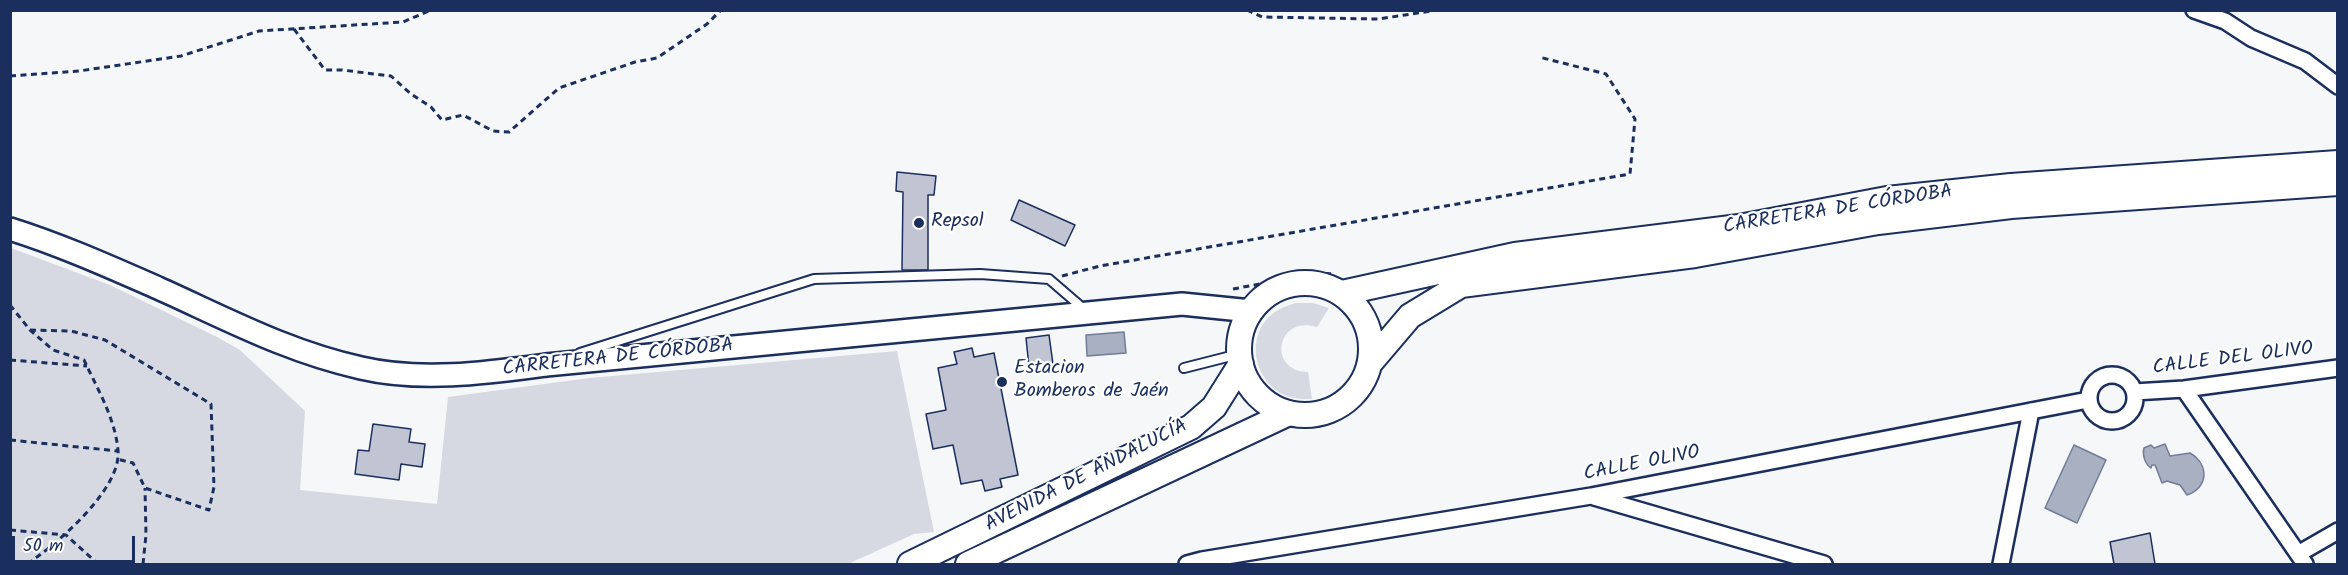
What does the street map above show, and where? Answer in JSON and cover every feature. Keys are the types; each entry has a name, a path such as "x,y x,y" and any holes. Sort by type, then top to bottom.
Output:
{"main road":[{"name":"CARRETERA DE CÓRDOBA","path":"1342,293 1515,255 1739,226 1887,199 2011,186 2337,163"},
{"name":"CARRETERA DE CÓRDOBA","path":"1370,363 1410,316 1461,285 1695,255 1878,222 2011,206 2337,183"},
{"name":"CARRETERA DE CÓRDOBA","path":"10,229 159,288 243,329 296,350 363,369 414,374 465,375 546,365 1182,304 1251,310"},
{"path":"1303,282 1324,285 1342,293 1357,307 1367,324 1372,343 1370,363 1362,382 1349,399 1331,410 1310,415 1289,413 1270,405 1255,392 1244,374 1240,359 1241,331 1251,310 1265,296 1283,286 1303,282"},
{"name":"AVENIDA DE ANDALUCÍA","path":"910,564 1191,427 1214,407 1240,359"},
{"name":"AVENIDA DE ANDALUCÍA","path":"968,564 1289,413"}],"street":[{"path":"2194,10 2225,21 2252,38 2305,61 2337,86"},
{"name":"CALLE DEL OLIVO","path":"2134,392 2184,389 2337,368"},
{"path":"2112,375 2126,380 2134,392 2135,400 2129,414 2115,421 2108,421 2094,414 2088,400 2092,386 2104,376 2112,375"},
{"path":"2184,389 2302,559 2337,531"},
{"name":"CALLE OLIVO","path":"1201,563 1591,496 2088,400"},
{"path":"2001,564 2031,411"},
{"path":"1591,496 1824,564"}],"lane":[{"path":"546,365 814,279 980,274 1049,279 1089,313"},
{"path":"1184,368 1240,359"}],"path":[{"path":"10,76 79,71 181,56 259,31 403,22 431,10"},
{"path":"294,29 301,42 325,70 391,76 411,94 431,107 442,120 463,115 493,131 509,132 560,88 635,62 657,58 707,24 721,10"},
{"path":"1247,10 1262,16 1378,20 1438,10"},
{"path":"1049,279 1100,266 1630,174 1635,119 1606,74 1539,57"},
{"path":"10,305 30,330 53,350 84,360 108,411 118,451 110,479 81,520 66,535 27,564"},
{"path":"30,330 71,331 105,339 211,404 214,487 209,510 145,488"},
{"path":"10,360 87,366"},
{"path":"10,440 118,451"},
{"path":"117,459 133,463 145,488 146,535 143,564"},
{"path":"10,530 66,535 98,564"}],"shaded area":[{"path":"11,248 110,285 240,350 305,411 300,490 437,504 448,397 589,378 897,351 934,532 914,534 848,564 11,564"},
{"path":"1296,303 1313,303 1329,308 1317,327 1303,325 1292,329 1285,336 1282,345 1282,355 1287,363 1295,370 1308,372 1312,399 1291,397 1274,389 1267,381 1257,361 1257,339 1267,319 1273,313"}],"water":[{"path":"1124,332 1126,353 1087,356 1086,335"},
{"path":"2165,444 2170,456 2190,453 2201,464 2204,476 2194,492 2187,495 2180,485 2167,481 2162,483 2155,465 2151,468 2146,462 2143,454 2144,448 2151,445 2154,448"},
{"path":"2074,445 2106,460 2077,523 2045,508"}],"building":[{"path":"897,172 936,176 934,195 928,195 928,270 902,270 903,192 896,191"},
{"path":"1019,200 1075,225 1065,246 1011,220"},
{"path":"1049,335 1053,364 1029,367 1026,338"},
{"path":"972,348 974,357 994,353 1018,475 1000,479 1002,487 985,491 982,480 961,484 953,445 933,449 926,414 946,410 938,368 957,364 954,352"},
{"path":"373,424 411,429 409,442 425,444 422,467 401,464 399,480 355,474 358,450 369,451"},
{"path":"2150,533 2155,564 2114,564 2110,542"}],"place":[{"name":"Repsol","path":"919,223"},
{"name":"Estacion Bomberos de Jaén","path":"1002,382"}]}
